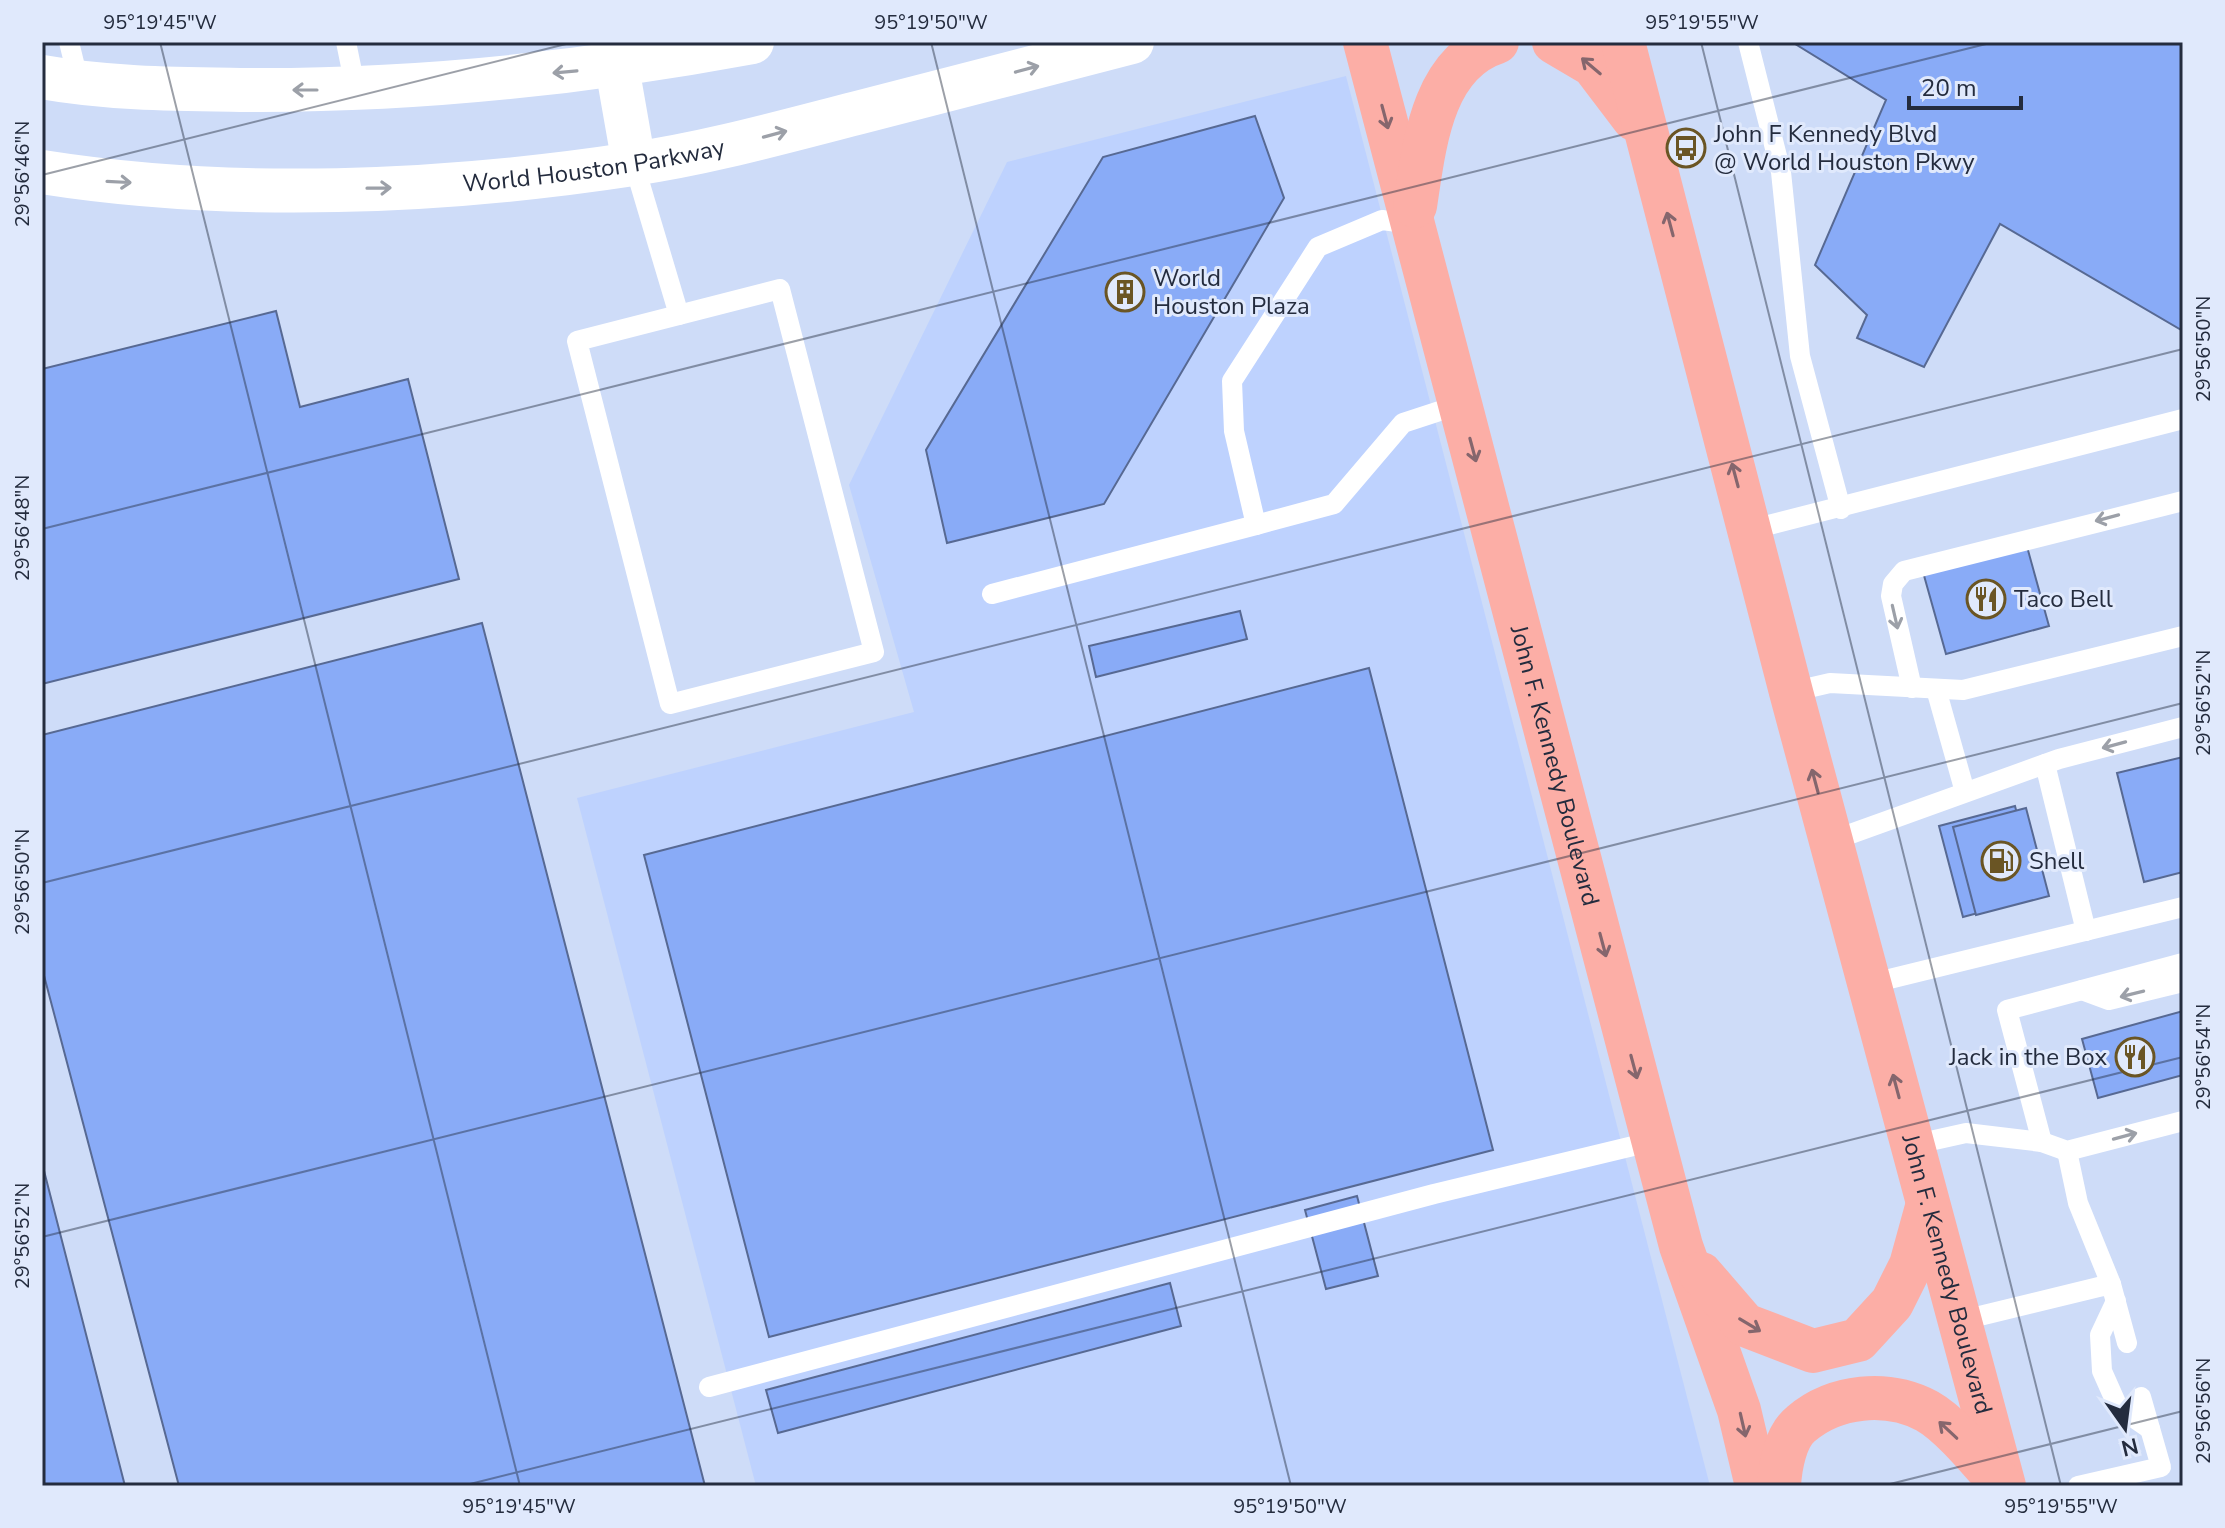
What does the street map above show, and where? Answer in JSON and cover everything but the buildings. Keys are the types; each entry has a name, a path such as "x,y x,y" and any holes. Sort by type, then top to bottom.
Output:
{"highway":[{"name":"John F. Kennedy Boulevard","path":"1365,42 1681,1246 1739,1410 1757,1486"},
{"path":"1413,224 1426,135 1439,98 1455,73 1475,54 1497,42"},
{"path":"1554,42 1593,65 1628,108 1650,145"},
{"name":"John F. Kennedy Boulevard","path":"1623,42 1791,692 2004,1486"},
{"path":"1681,1246 1745,1325 1813,1351 1858,1340 1892,1303 1911,1265 1927,1204"},
{"path":"1779,1486 1780,1464 1798,1425 1840,1401 1891,1398 1929,1412 2004,1486"}],"street":[{"path":"63,67 187,89 356,91 617,67 752,42"},
{"name":"World Houston Parkway","path":"42,172 95,180 187,185 381,188 634,164 754,140 1132,42"},
{"path":"617,67 634,164"}],"lane":[{"path":"346,42 356,91"},
{"path":"1748,42 1781,172 1800,356 1841,509"},
{"path":"634,164 679,315"},
{"path":"1256,525 1234,431 1232,381 1318,247 1382,220 1413,224"},
{"path":"780,289 874,652 670,704 577,341 679,315 780,289"},
{"path":"992,594 1334,504 1403,423 1461,404"},
{"path":"1749,530 1841,509 2183,419"},
{"path":"1912,688 1891,596 1893,584 1904,571 2183,501"},
{"path":"1791,692 1830,683 1963,690 2183,636"},
{"path":"1936,689 1965,792"},
{"path":"1831,841 2045,764 2183,727"},
{"path":"2045,764 2086,931"},
{"path":"1869,984 2183,907"},
{"path":"2042,1142 2007,1010 2183,963"},
{"path":"2082,990 2109,1000 2183,982"},
{"path":"1912,1145 1966,1133 2042,1142 2067,1151 2183,1121"},
{"path":"709,1387 1434,1194 1654,1141"},
{"path":"2067,1151 2078,1203 2114,1293 2127,1343"},
{"path":"1959,1321 2114,1293"},
{"path":"2114,1293 2100,1335 2102,1371 2118,1407 2150,1429"},
{"path":"2078,1486 2161,1467 2141,1397"}],"shaded area":[{"path":"1346,76 1710,1486 756,1486 577,798 914,712 849,485 1007,162"}],"place":[{"name":"John F Kennedy Blvd @ World Houston Pkwy","path":"1686,148"},
{"name":"World Houston Plaza","path":"1125,292"},
{"name":"Taco Bell","path":"1986,599"},
{"name":"Shell","path":"2001,861"},
{"name":"Jack in the Box","path":"2135,1057"}]}
